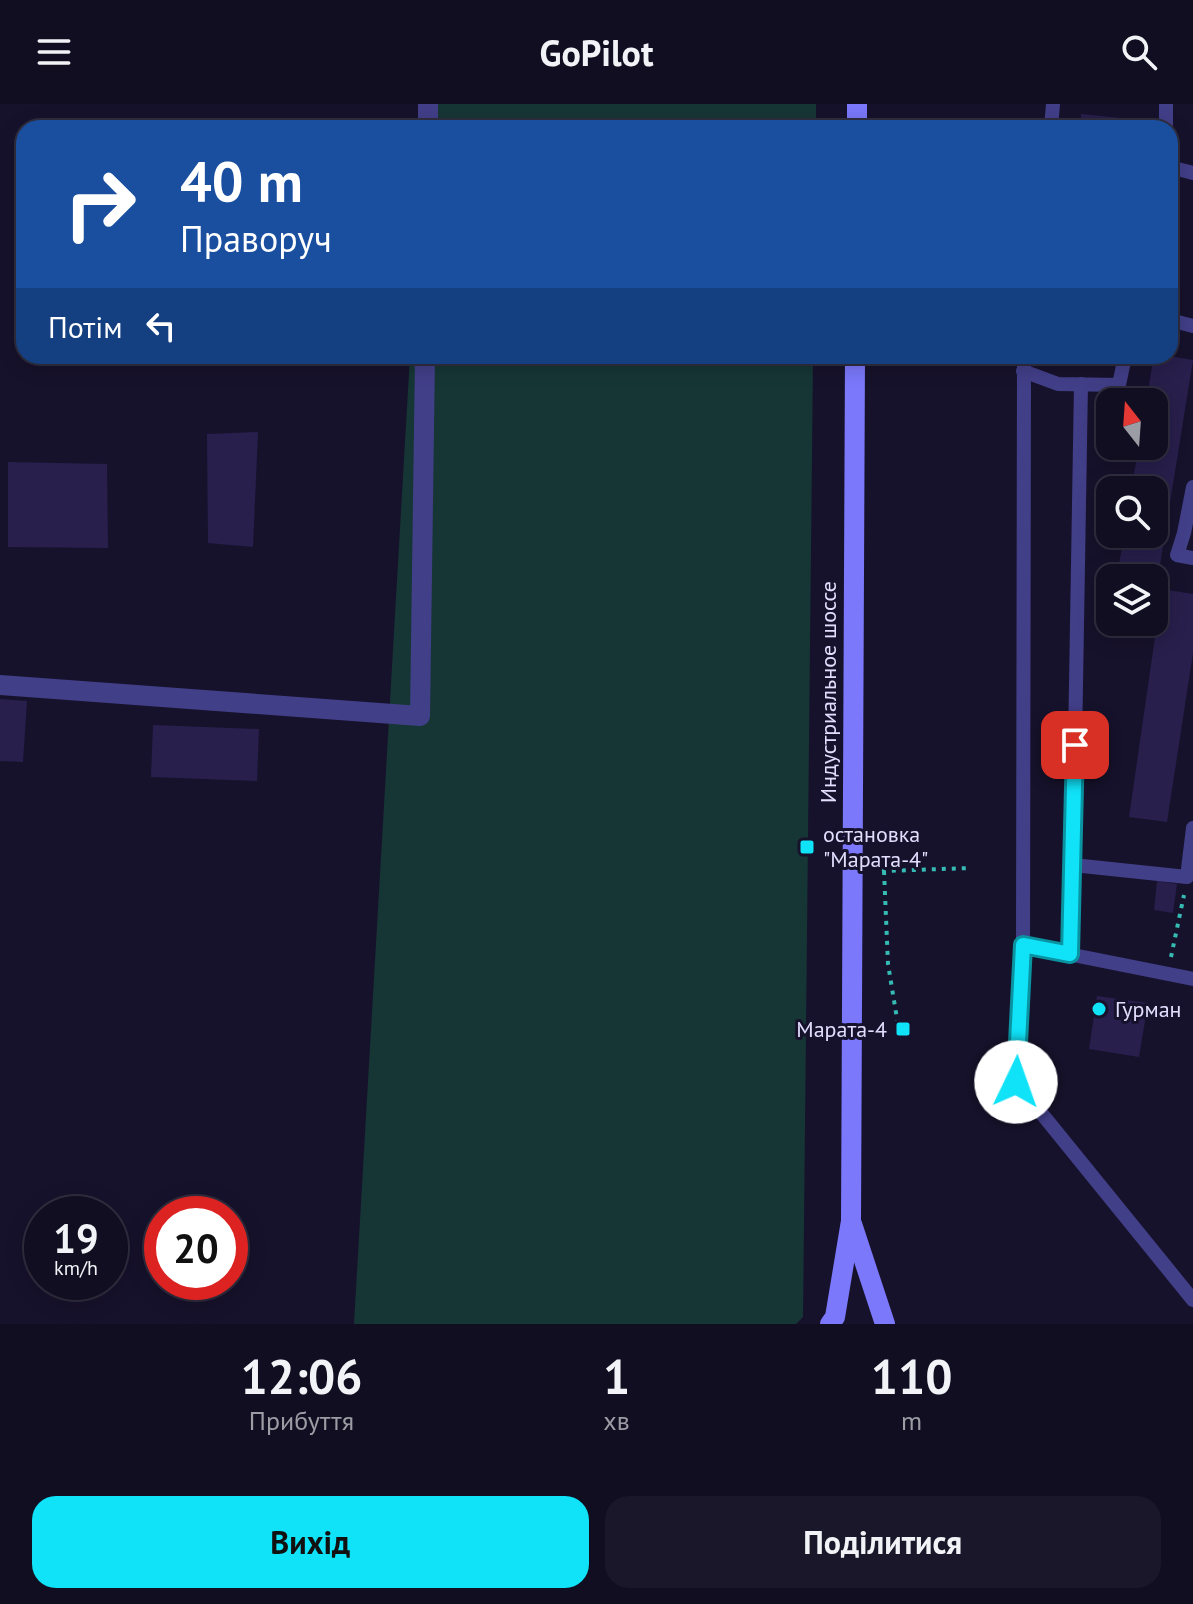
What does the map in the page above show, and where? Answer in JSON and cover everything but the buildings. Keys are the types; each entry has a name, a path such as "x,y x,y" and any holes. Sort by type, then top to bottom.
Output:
{"main road":[{"name":"Индустриальное шоссе","path":"851,1221 855,364"},
{"path":"830,1324 835,1317 851,1221"},
{"path":"851,1221 885,1324"}],"street":[{"path":"0,685 420,716 425,364"}],"lane":[{"path":"1123,364 1119,385 1058,384 1023,364 1023,945 1016,1082 1193,1300"},
{"path":"1070,954 1081,384"},
{"path":"1193,487 1177,555 1193,558"},
{"path":"1073,865 1190,878 1193,828"},
{"path":"1023,945 1193,979"}],"path":[{"path":"882,859 888,964 898,1025"},
{"path":"884,871 970,868"},
{"path":"1168,974 1190,878"}],"green space":[{"path":"425,104 816,104 816,120 424,120"},
{"path":"410,364 813,364 803,1317 796,1324 354,1324"}],"place":[{"name":"остановка \"Марата-4\"","path":"807,847"},
{"name":"Гурман","path":"1099,1009"},
{"name":"Марата-4","path":"903,1029"}],"route":[{"path":"1016,1082 1023,945 1070,954 1075,745"}]}
